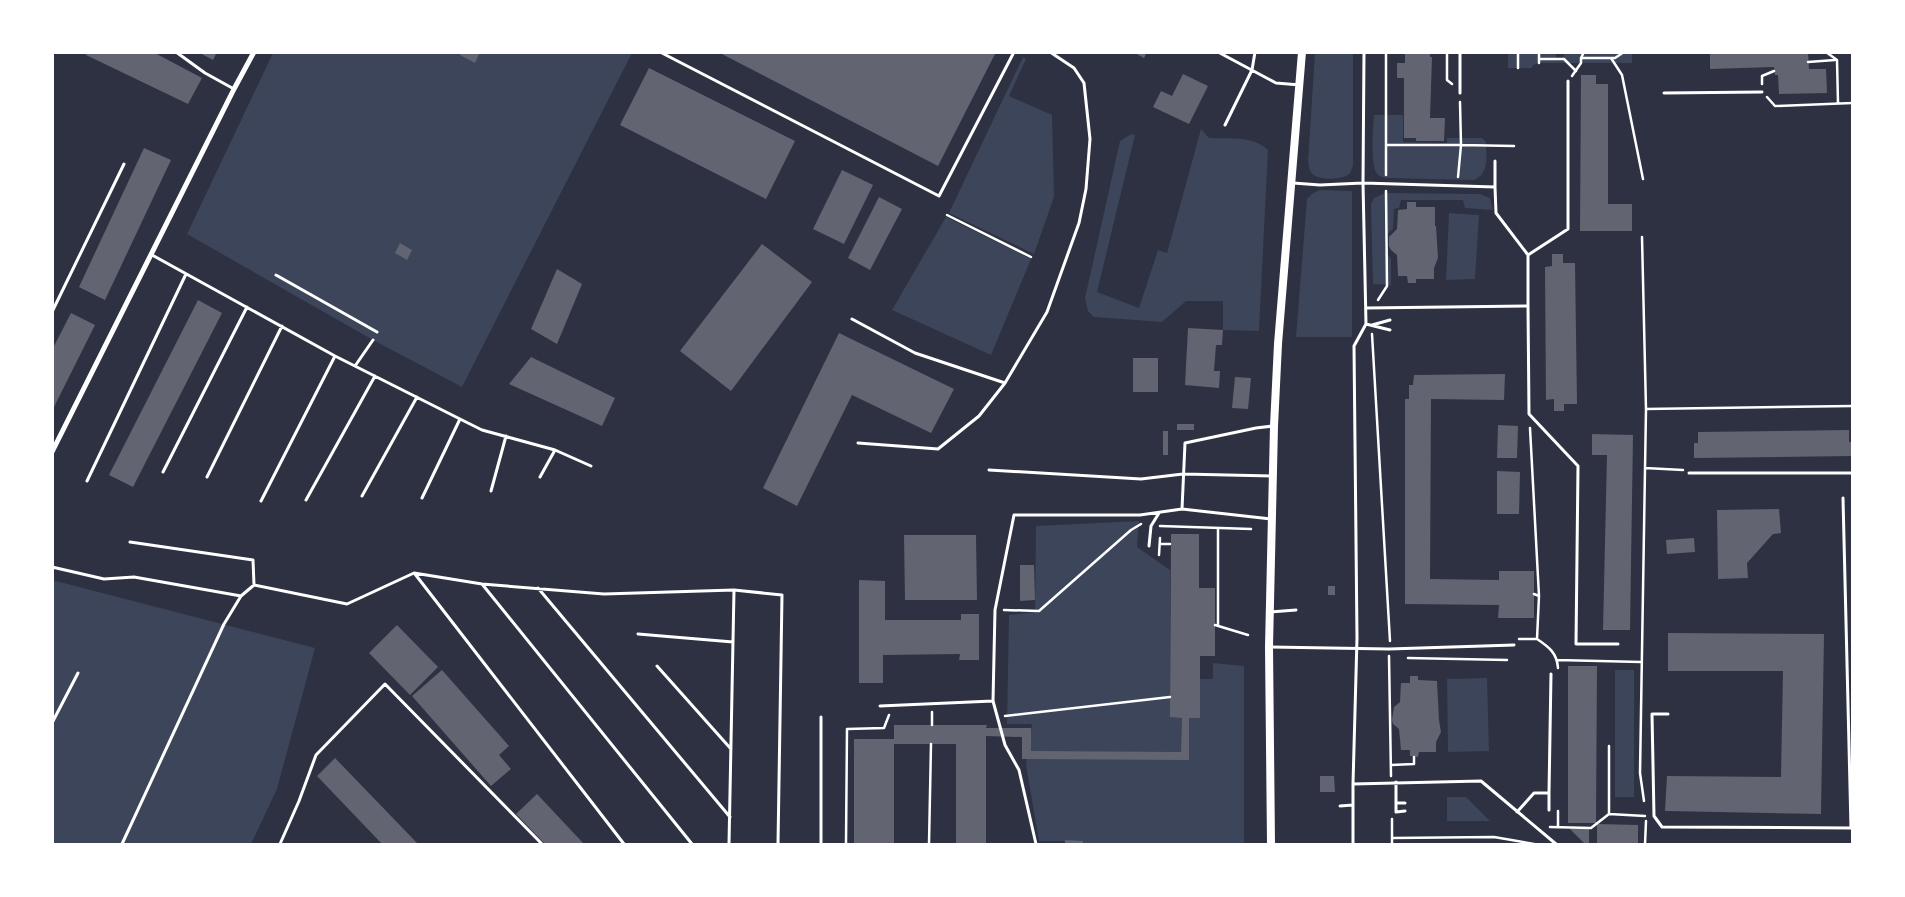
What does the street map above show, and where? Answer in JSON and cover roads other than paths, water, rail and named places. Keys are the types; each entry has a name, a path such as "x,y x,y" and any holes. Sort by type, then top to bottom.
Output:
{"street":[{"path":"52,452 254,52"},
{"path":"1271,844 1269,612 1272,476 1278,344 1302,52"}],"lane":[{"path":"176,52 205,73 234,89"},
{"path":"660,52 939,196 1014,52"},
{"path":"858,443 938,449 979,416 1005,383 1047,312 1079,223 1086,189 1090,139 1084,83 1074,68 1050,52"},
{"path":"1218,52 1276,83 1300,85"},
{"path":"1225,125 1252,70 1255,52"},
{"path":"1354,844 1353,784 1357,638 1354,346 1366,324 1363,183 1364,52"},
{"path":"1460,52 1460,93"},
{"path":"1528,254 1568,229 1568,81"},
{"path":"1664,93 1762,92"},
{"path":"1495,161 1496,213 1528,254 1529,414 1578,466 1576,644 1618,644"},
{"path":"52,312 124,164"},
{"path":"1292,183 1495,187"},
{"path":"152,255 335,356 482,430 555,450 591,466"},
{"path":"87,480 186,274"},
{"path":"276,274 377,332"},
{"path":"1366,308 1528,306"},
{"path":"163,472 247,307"},
{"path":"852,319 915,353 1005,383"},
{"path":"1372,325 1390,320"},
{"path":"1366,324 1390,330"},
{"path":"206,477 282,326"},
{"path":"355,366 373,340"},
{"path":"261,501 335,356"},
{"path":"306,500 375,376"},
{"path":"362,496 417,397"},
{"path":"422,498 460,419"},
{"path":"1182,509 1185,443 1274,426"},
{"path":"491,491 506,436"},
{"path":"540,477 555,450"},
{"path":"989,470 1141,479 1183,474 1272,476"},
{"path":"1689,473 1852,473"},
{"path":"1668,714 1652,714 1654,816 1662,827 1852,828 1843,498"},
{"path":"1036,844 1019,770 1005,745 993,700 995,610 1014,515 1140,515 1182,509 1271,518"},
{"path":"1150,546 1151,526 1159,513"},
{"path":"130,542 253,560 254,585"},
{"path":"52,567 104,578 134,576 241,596"},
{"path":"254,585 347,604 414,574 482,584 604,594 734,590 782,595 778,844"},
{"path":"414,574 624,844"},
{"path":"482,584 692,844"},
{"path":"122,844 224,624 241,596 254,585"},
{"path":"538,588 730,817"},
{"path":"729,844 734,590"},
{"path":"1269,612 1296,610"},
{"path":"638,634 733,642"},
{"path":"1269,647 1390,648 1514,645"},
{"path":"657,666 731,749"},
{"path":"52,723 78,673"},
{"path":"1549,810 1551,674"},
{"path":"280,844 316,755 385,684 542,844"},
{"path":"880,706 993,700"},
{"path":"821,717 821,844"},
{"path":"1353,784 1481,780 1556,844"},
{"path":"1396,782 1396,812 1405,811"},
{"path":"1517,812 1534,793 1549,793"},
{"path":"1396,803 1405,803"},
{"path":"1340,806 1353,805"}]}
